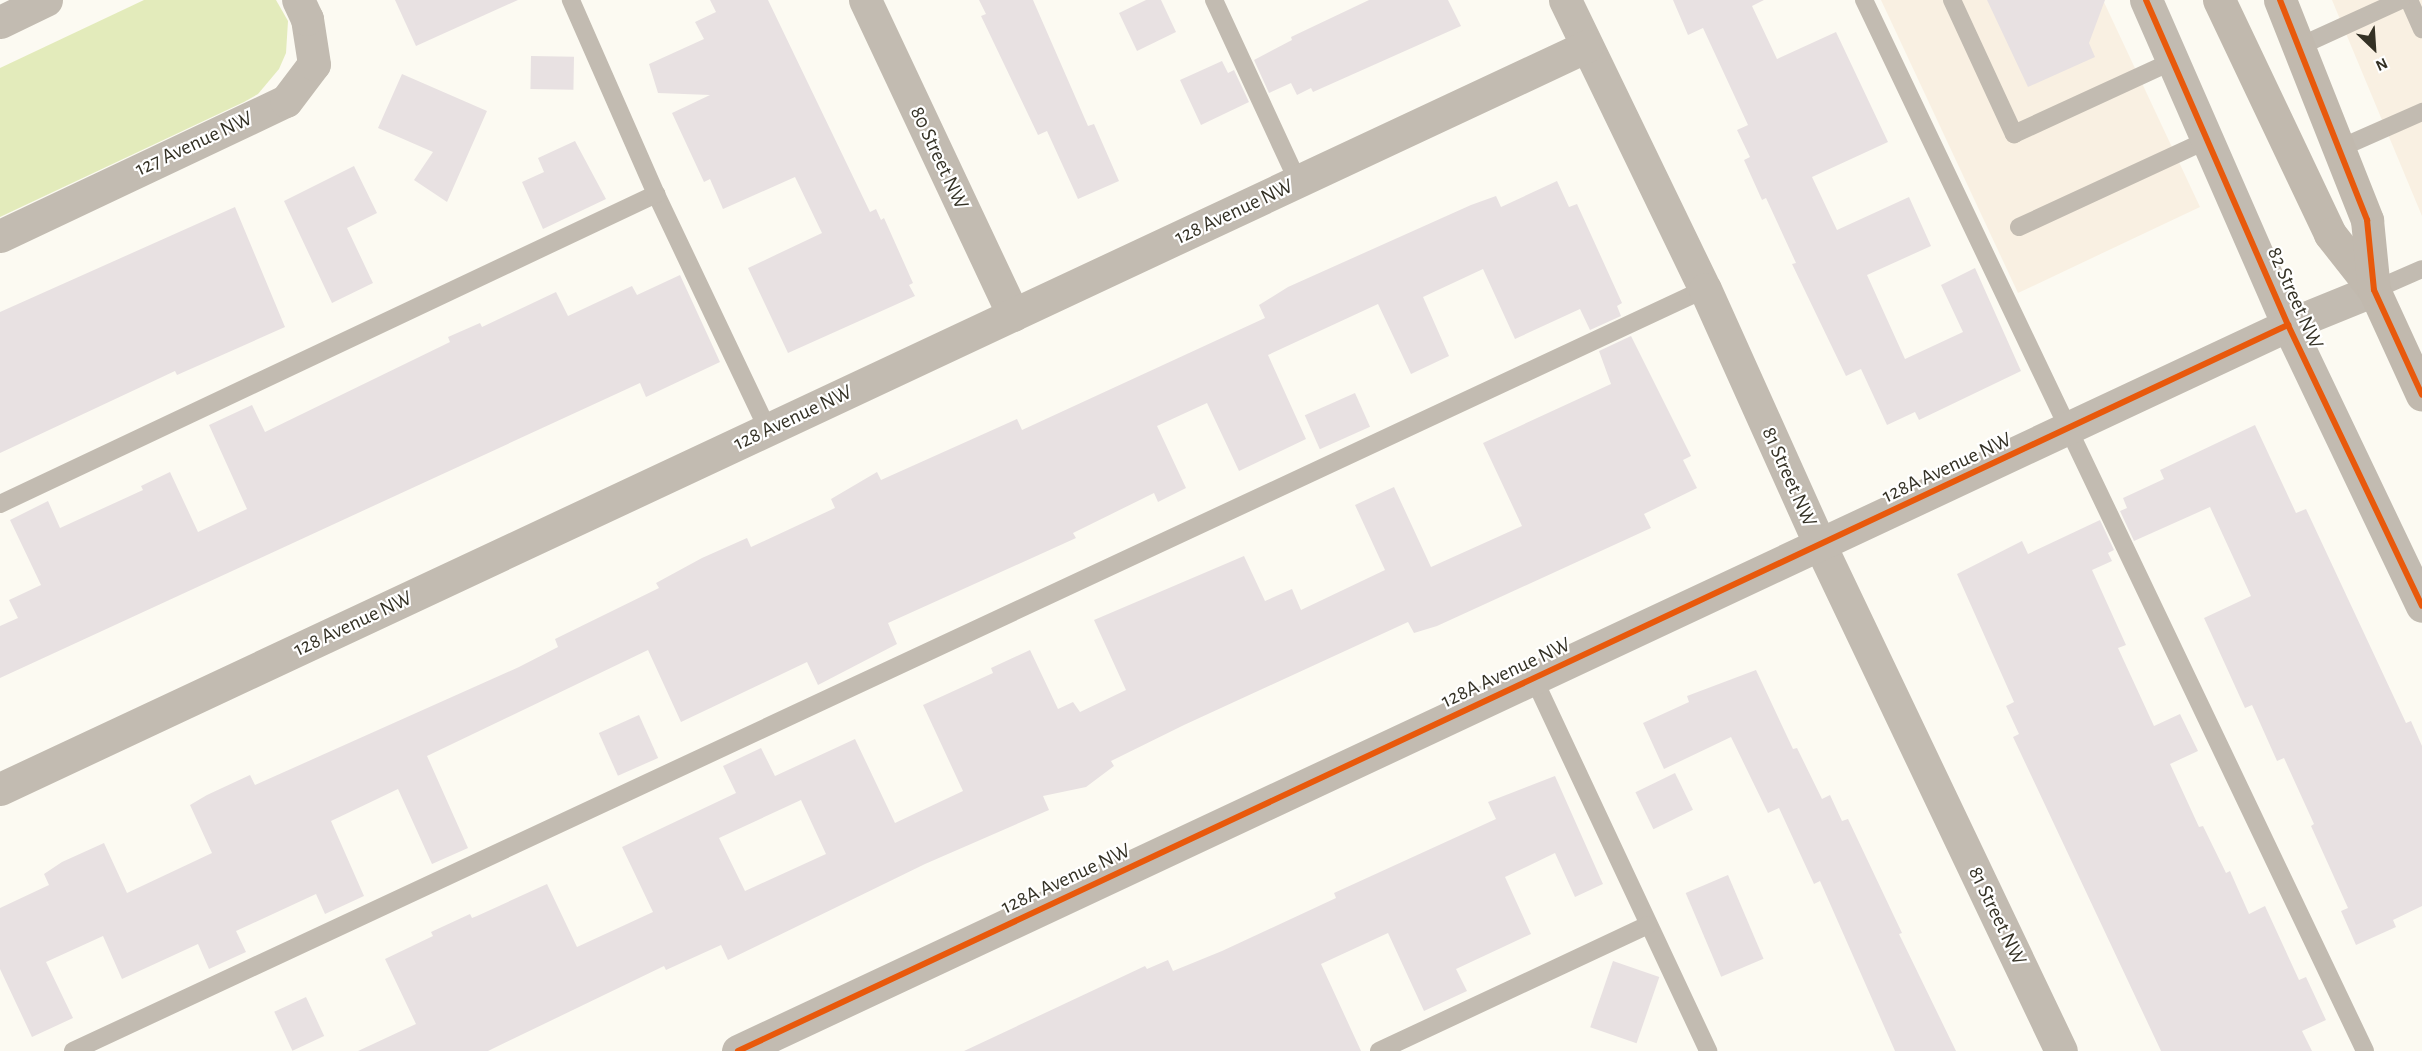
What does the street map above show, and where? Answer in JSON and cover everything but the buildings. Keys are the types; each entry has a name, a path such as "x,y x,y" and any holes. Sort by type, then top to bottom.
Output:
{"main road":[{"path":"2220,0 2330,234 2374,290 2422,395"},
{"path":"2280,0 2367,220 2374,290"}],"street":[{"path":"0,22 46,0"},
{"name":"127 Avenue NW","path":"0,236 286,101 314,64 307,19 298,0"},
{"name":"80 Street NW","path":"865,0 1013,315"},
{"name":"81 Street NW","path":"1565,0 1705,289 1820,545 2061,1051"},
{"name":"82 Street NW","path":"2146,0 2288,325 2422,606"},
{"name":"128 Avenue NW","path":"0,789 1587,46"},
{"name":"128A Avenue NW","path":"738,1051 2067,431 2288,325 2374,290"}],"lane":[{"path":"571,0 656,194 768,430"},
{"path":"1214,0 1298,182"},
{"path":"1864,0 2067,431 2365,1051"},
{"path":"1952,0 2014,134 2173,61"},
{"path":"2298,47 2401,0"},
{"path":"2409,0 2422,29"},
{"path":"2338,148 2422,112"},
{"path":"2019,227 2207,140"},
{"path":"0,504 656,194"},
{"path":"2374,290 2422,269"},
{"path":"73,1051 1705,289"},
{"path":"1534,679 1708,1051"},
{"path":"1379,1051 1648,925"}],"shaded area":[{"path":"1881,0 2103,0 2200,207 2018,293"},
{"path":"2332,0 2422,0 2422,216"}],"green space":[{"path":"144,0 276,0 288,21 286,53 279,69 258,94 244,102 0,217 0,68"}],"cycle path":[{"path":"2146,0 2288,325 2422,606"},
{"path":"2280,0 2367,220 2374,290 2422,395"},
{"path":"738,1051 2288,325"}]}
